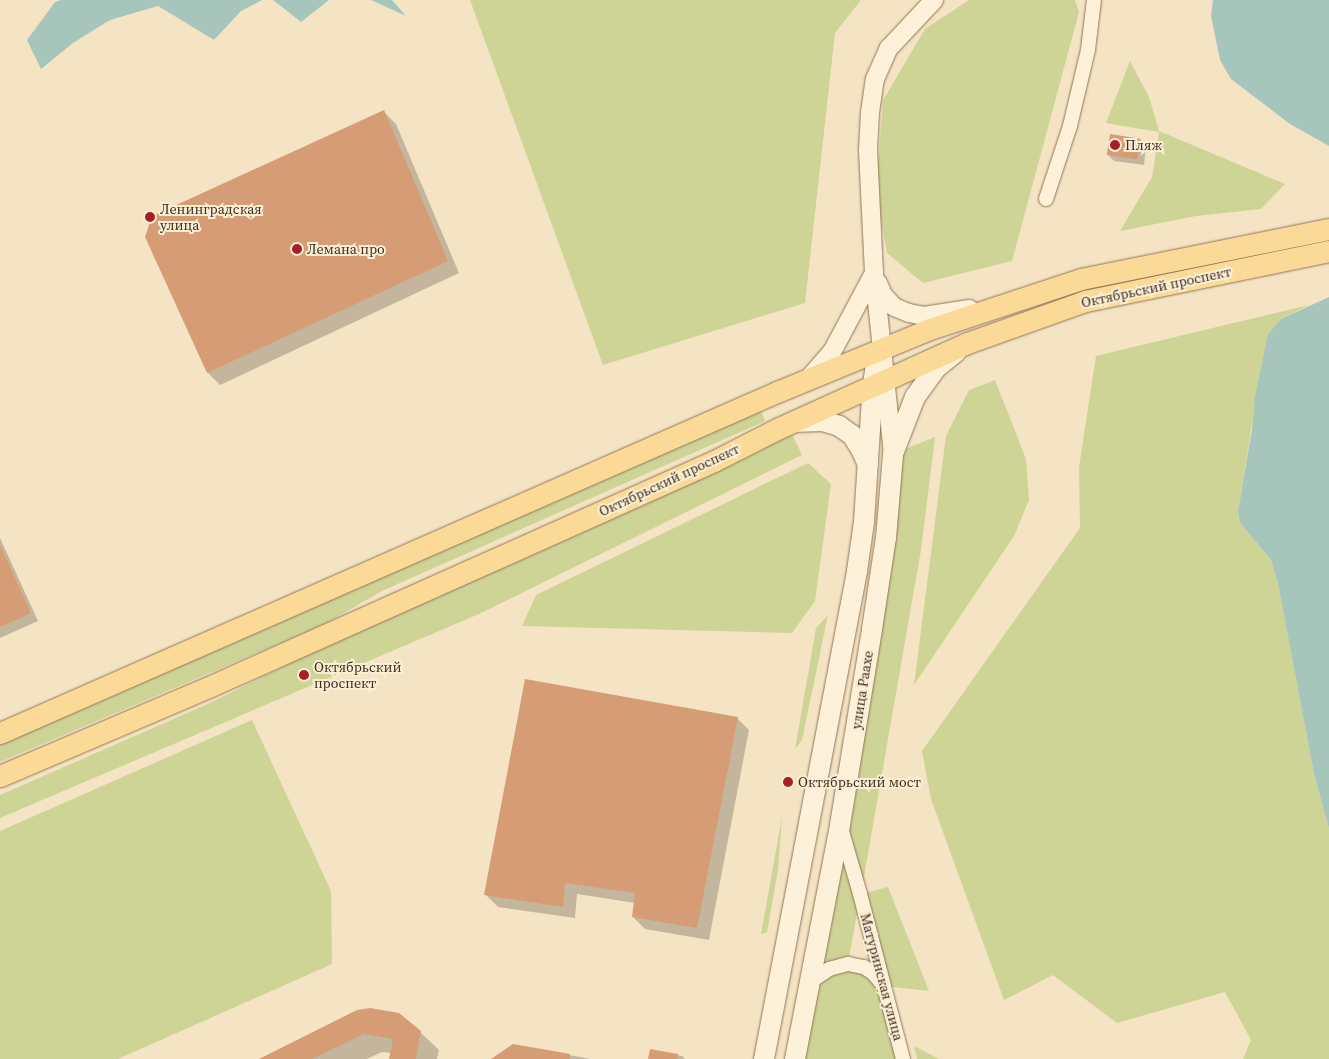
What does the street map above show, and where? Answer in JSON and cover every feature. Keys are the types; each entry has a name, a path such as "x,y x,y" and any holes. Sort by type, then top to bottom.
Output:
{"main road":[{"name":"Октябрьский проспект","path":"0,733 767,396 883,348 1000,304 1081,279 1329,229"},
{"name":"Октябрьский проспект","path":"0,776 211,686 660,486 678,489 773,443 785,425 967,343 1086,301 1329,251"},
{"name":"улица Раахе","path":"796,1059 840,825 886,538 893,454 915,397 936,368 967,343"},
{"name":"улица Раахе","path":"764,1059 857,571 879,382 875,371 883,348"},
{"path":"767,396 785,425 822,421 839,426 852,435 862,449 868,465"}],"street":[{"path":"883,348 874,273 868,150 870,113 875,79 889,48 934,0"},
{"path":"1046,199 1070,126 1088,50 1094,0"},
{"path":"874,273 883,296 894,308 909,313 924,316 1000,304"},
{"path":"807,379 832,352 874,273"},
{"path":"879,382 893,454"},
{"name":"Матуринская улица","path":"840,825 903,1059"},
{"path":"810,982 829,969 848,964 864,967 874,974 884,986"}],"green space":[{"path":"470,0 861,0 835,33 805,303 603,365"},
{"path":"969,0 1075,0 1079,12 1012,261 923,283 887,253 876,191 883,100 925,29"},
{"path":"1130,61 1149,97 1159,131 1285,184 1261,209 1196,216 1120,231 1152,177 1159,132 1106,123"},
{"path":"1309,305 1281,319 1260,375 1238,511 1240,523 1271,560 1278,584 1314,774 1329,829 1329,1059 1243,1059 1251,1040 1225,992 1117,1023 1053,975 1004,1000 931,799 922,751 1080,528 1079,467 1096,356"},
{"path":"995,380 1026,459 1029,500 1014,536 914,685 946,436 969,390"},
{"path":"761,411 765,421 382,591 325,624 0,762 0,743"},
{"path":"792,434 802,455 479,614 0,818 0,795 210,703 432,592"},
{"path":"935,437 921,550 861,894 888,887 929,991 884,986 903,1059 795,1059 893,454","holes":["860,896 874,974 848,964"]},
{"path":"808,463 831,484 815,601 792,633 522,626 536,595"},
{"path":"828,615 802,740 795,749 816,628"},
{"path":"252,720 331,891 332,964 118,1059 0,1059 0,831"},
{"path":"782,817 778,870 767,932 761,934"},
{"path":"914,1046 939,1059 917,1059"}],"water":[{"path":"61,0 262,0 241,11 214,40 158,6 110,20 73,43 41,69 27,40 55,2"},
{"path":"273,0 329,0 301,22"},
{"path":"371,0 392,0 406,16"},
{"path":"1213,0 1329,0 1329,146 1290,124 1231,79 1220,60 1211,16"},
{"path":"1329,297 1329,829 1314,774 1278,584 1271,560 1240,523 1238,511 1252,429 1255,397 1268,334 1281,319"}],"building":[{"name":"Лемана про","path":"384,110 448,261 207,373 145,237 152,216"},
{"path":"1110,134 1141,139 1137,160 1107,155"},
{"path":"0,545 31,613 0,627"},
{"path":"525,679 738,717 697,928 632,917 635,893 565,883 563,907 484,895"},
{"path":"370,1008 399,1013 421,1031 416,1059 389,1059 393,1039 364,1034 312,1059 259,1059 357,1010"},
{"path":"513,1044 570,1054 570,1059 491,1059"},
{"path":"650,1049 678,1054 677,1059 648,1059"}],"place":[{"name":"Пляж","path":"1115,145"},
{"name":"Ленинградская улица","path":"150,217"},
{"name":"Лемана про","path":"297,249"},
{"name":"Октябрьский проспект","path":"304,675"},
{"name":"Октябрьский мост","path":"788,782"}]}
